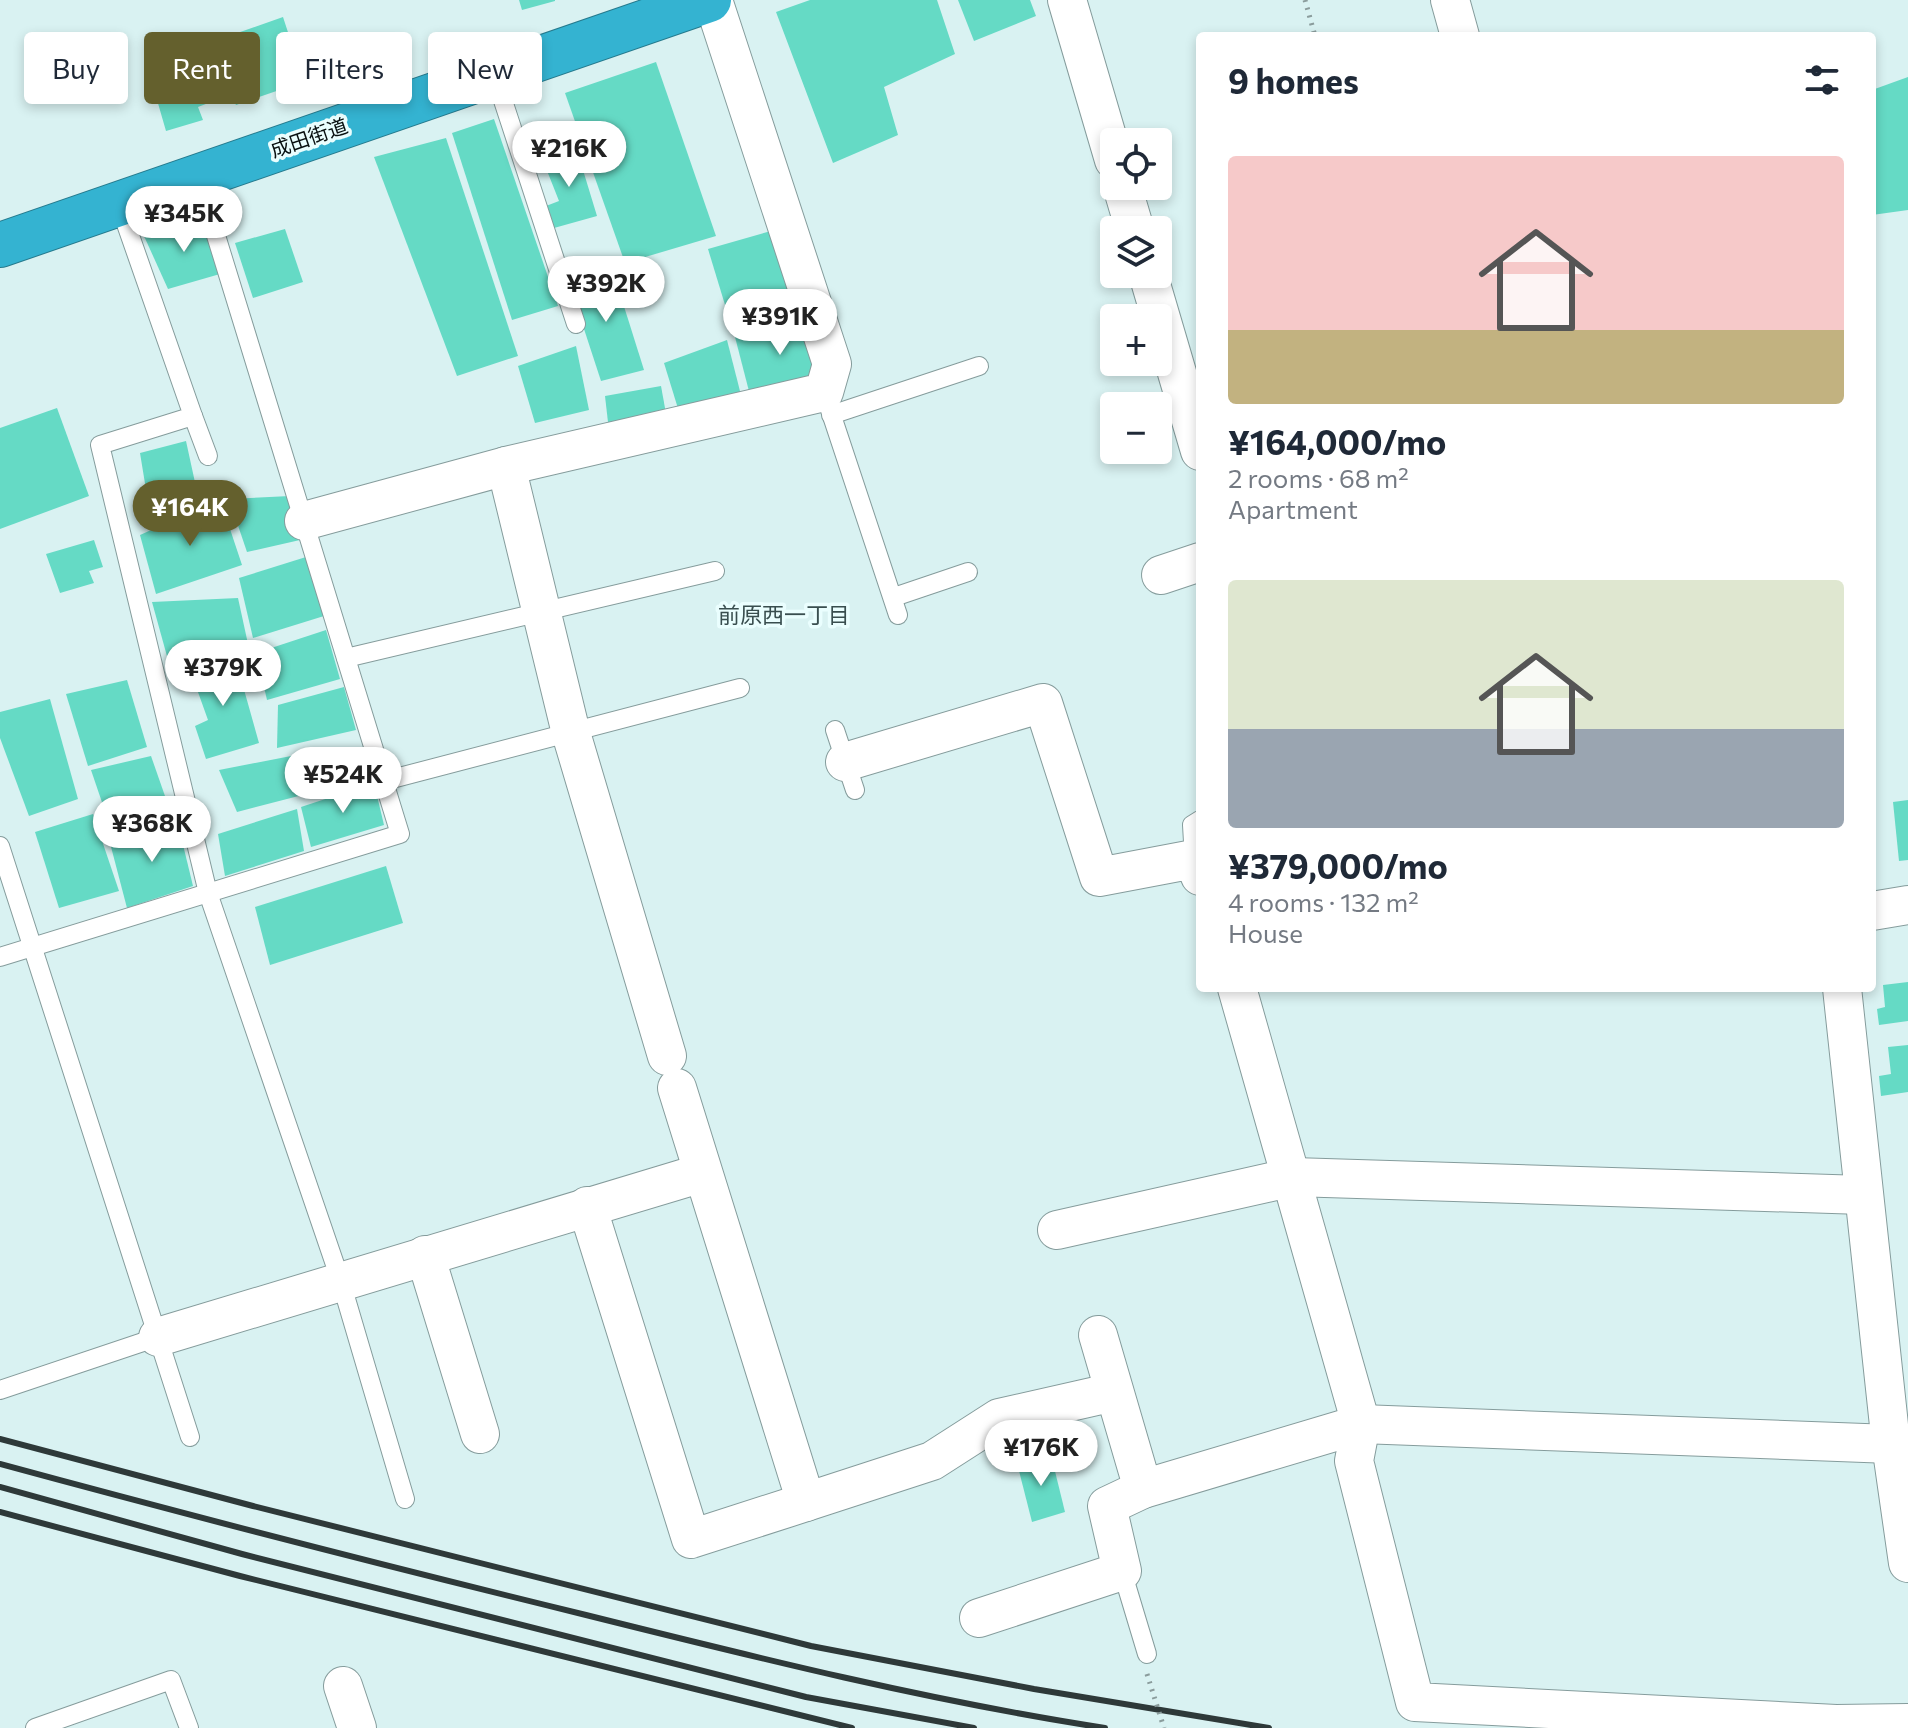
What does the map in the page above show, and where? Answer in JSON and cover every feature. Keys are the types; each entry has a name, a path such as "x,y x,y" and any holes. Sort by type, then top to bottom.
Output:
{"highway":[{"name":"成田街道","path":"542,57 711,0"},
{"name":"成田街道","path":"0,245 428,96"}],"street":[{"path":"304,521 506,466 828,404 832,364 711,0"},
{"path":"1067,0 1105,128"},
{"path":"1450,0 1459,32"},
{"path":"1152,288 1196,437"},
{"path":"506,466 571,733 702,1173 806,1502"},
{"path":"1161,575 1196,563"},
{"path":"845,761 1043,703 1099,877 1196,868"},
{"path":"1876,910 1908,905"},
{"path":"1238,992 1361,1424 1354,1461 1415,1702 1836,1724 1908,1723"},
{"path":"1842,992 1891,1444 1908,1563"},
{"path":"158,1337 702,1173"},
{"path":"1057,1230 1293,1177 1863,1195"},
{"path":"587,1206 691,1539 932,1461 999,1418 1114,1392"},
{"path":"425,1255 480,1434"},
{"path":"1098,1335 1143,1489"},
{"path":"979,1618 1122,1571 1107,1506 1143,1489 1361,1424 1891,1444"},
{"path":"343,1686 357,1728"}],"lane":[{"path":"504,104 576,324"},
{"path":"0,957 400,834 198,177"},
{"path":"119,204 208,456"},
{"path":"968,572 896,606 828,404 979,366"},
{"path":"193,416 100,445 208,893 341,1282 405,1499"},
{"path":"346,658 715,571"},
{"path":"384,781 740,688"},
{"path":"1196,822 1192,825 1196,859"},
{"path":"0,846 190,1437"},
{"path":"0,1390 158,1337"},
{"path":"1122,1571 1147,1654"},
{"path":"35,1728 171,1680 189,1728"}],"path":[{"path":"1305,0 1314,32"},
{"path":"1147,1674 1164,1728"}],"building":[{"path":"519,0 555,0 555,1 522,10"},
{"path":"810,0 937,0 955,54 884,87 898,135 833,163 776,12"},
{"path":"958,0 1030,0 1036,16 974,41"},
{"path":"283,17 288,32 276,32 276,91 260,97 260,32 240,32"},
{"path":"656,62 716,236 625,263 565,93"},
{"path":"1908,77 1908,210 1876,214 1876,89"},
{"path":"158,104 206,104 198,107 203,120 166,131"},
{"path":"494,119 558,306 512,320 452,133"},
{"path":"446,138 518,356 457,376 374,157"},
{"path":"576,147 597,216 554,228 546,206 559,201 542,158"},
{"path":"203,218 220,274 168,289 144,236"},
{"path":"285,229 303,282 253,298 235,243"},
{"path":"778,229 800,294 729,318 708,249"},
{"path":"611,265 644,370 601,381 568,280"},
{"path":"806,317 829,373 751,399 735,337"},
{"path":"727,340 742,399 680,415 664,363"},
{"path":"576,346 589,410 535,423 518,366"},
{"path":"661,386 667,419 609,431 605,396"},
{"path":"57,408 89,496 0,529 0,428"},
{"path":"186,441 196,487 171,495 174,510 151,520 140,453"},
{"path":"290,496 300,540 247,552 229,499"},
{"path":"220,499 242,565 156,594 140,535"},
{"path":"94,540 103,567 89,571 94,583 60,593 46,554"},
{"path":"306,557 324,616 253,638 239,578"},
{"path":"238,598 248,644 170,667 152,602"},
{"path":"326,630 340,679 267,700 256,653"},
{"path":"234,654 259,743 206,759 195,726 208,720 189,667"},
{"path":"127,680 147,747 88,766 66,694"},
{"path":"344,687 356,730 277,748 278,705"},
{"path":"50,699 78,799 29,816 0,738 0,712"},
{"path":"332,748 349,783 237,812 219,770"},
{"path":"151,756 165,796 107,817 91,770"},
{"path":"374,783 384,825 311,847 301,807"},
{"path":"1908,800 1908,860 1899,861 1893,802"},
{"path":"297,809 304,851 225,876 218,834"},
{"path":"93,814 119,891 59,908 35,832"},
{"path":"177,820 193,886 127,908 110,843"},
{"path":"386,866 403,923 270,965 255,907"},
{"path":"1908,982 1908,1021 1879,1025 1877,1009 1885,1007 1883,985"},
{"path":"1908,1045 1908,1092 1881,1096 1879,1076 1891,1074 1888,1047"},
{"path":"1051,1455 1065,1512 1032,1522 1017,1463"}],"railway":[{"path":"0,1439 811,1646 1034,1689 1269,1728"},
{"path":"0,1464 366,1560 780,1663 909,1692 1105,1728"},
{"path":"0,1487 242,1554 806,1697 974,1728"},
{"path":"0,1512 240,1576 852,1728"}],"district":[{"name":"前原西一丁目","path":"784,615"}]}
